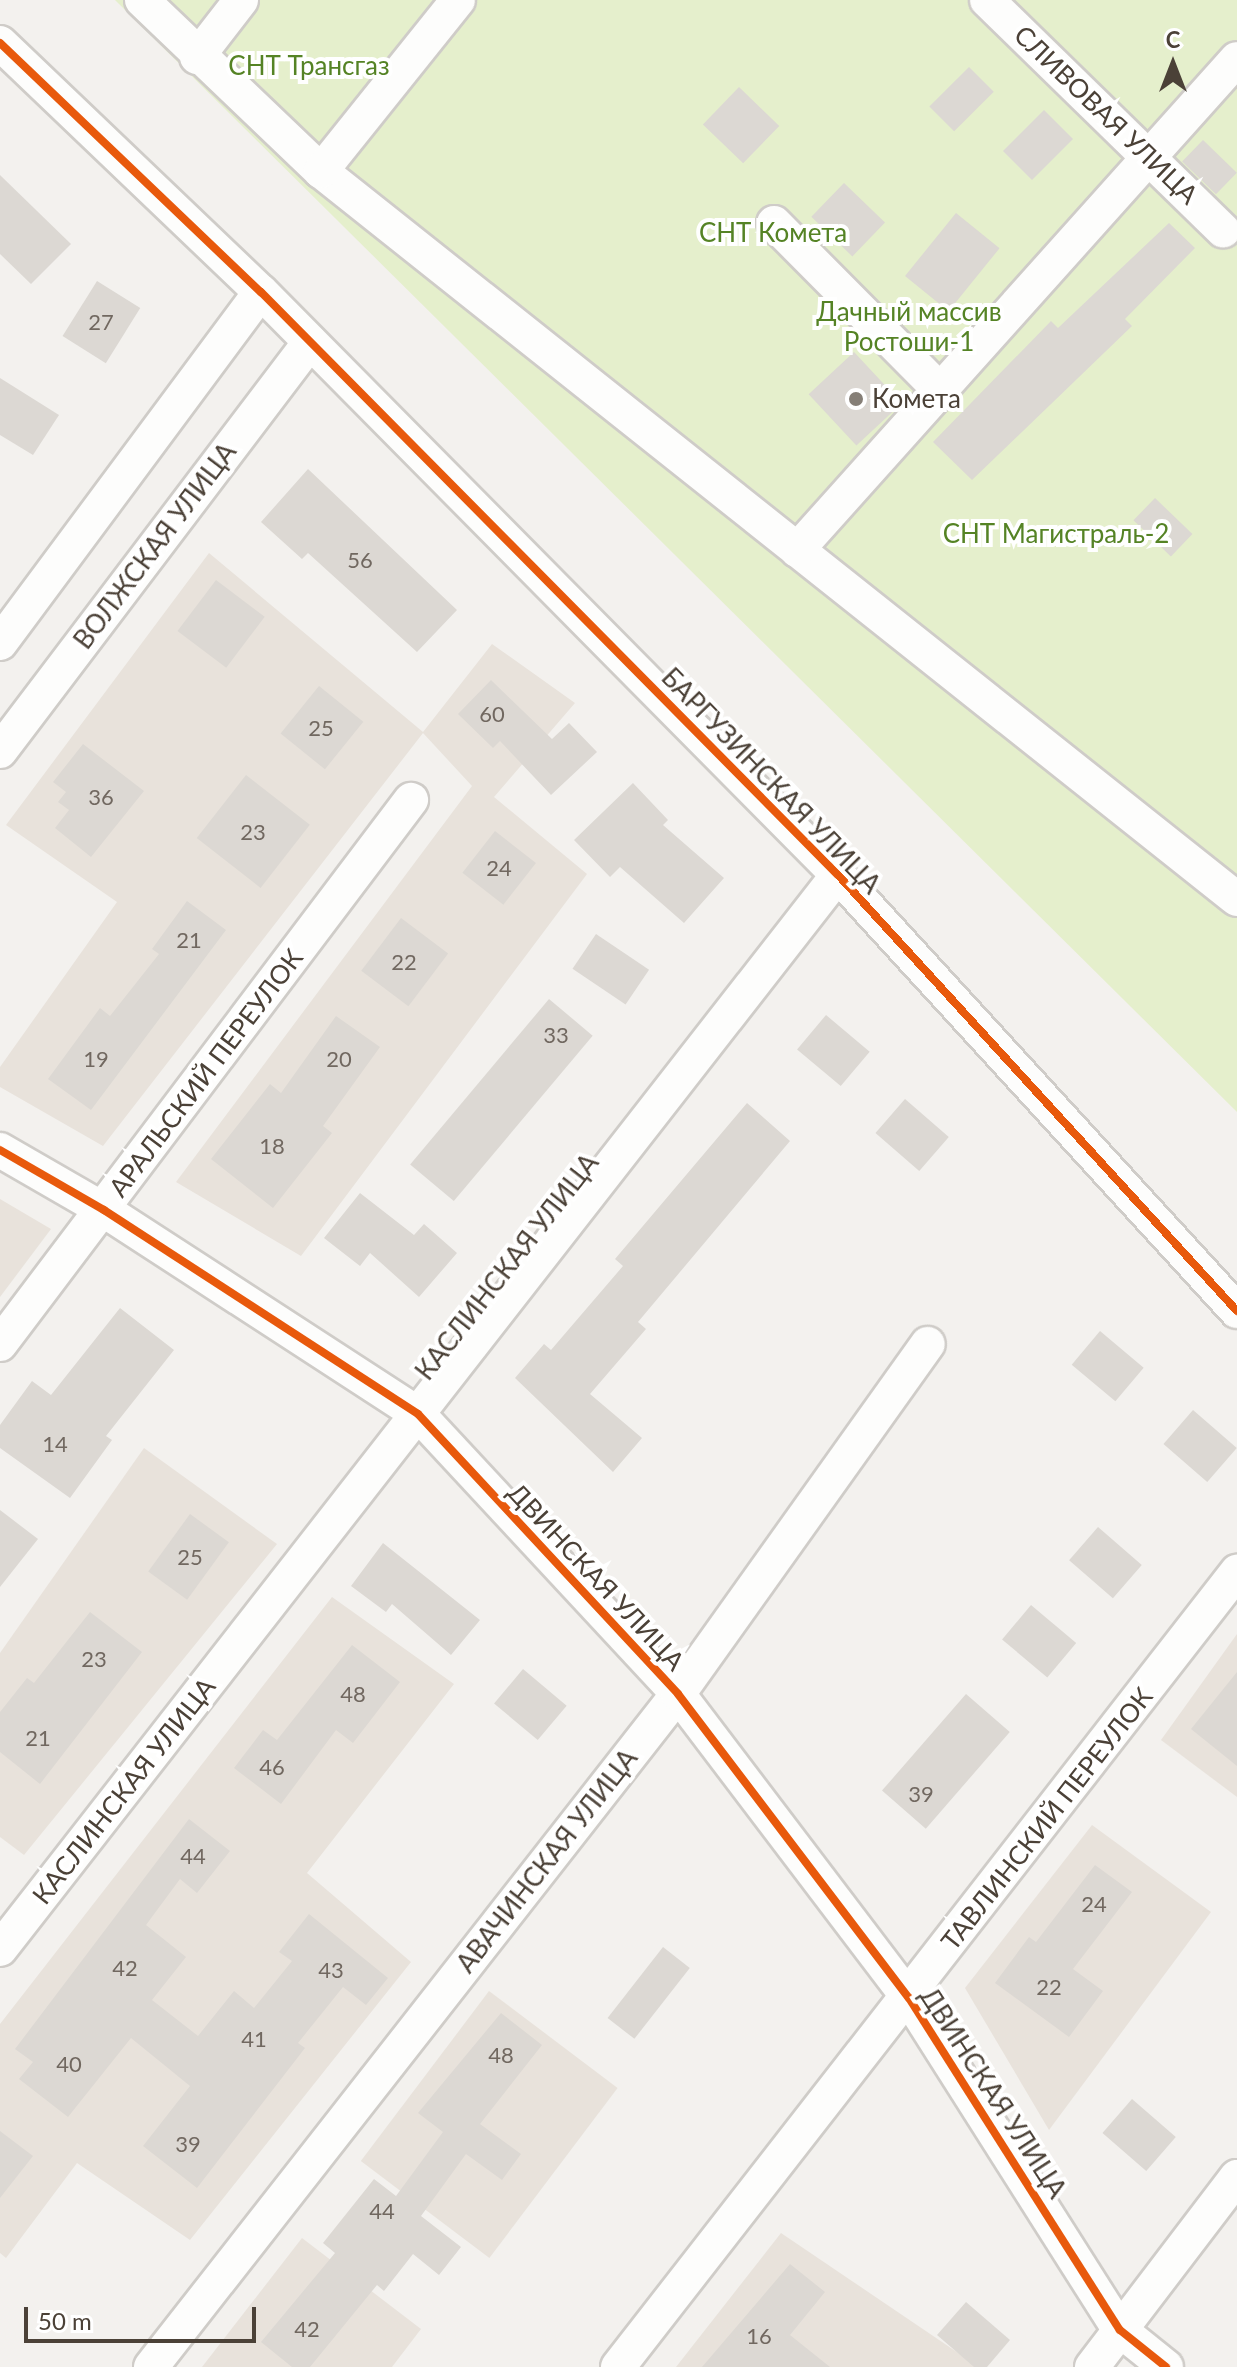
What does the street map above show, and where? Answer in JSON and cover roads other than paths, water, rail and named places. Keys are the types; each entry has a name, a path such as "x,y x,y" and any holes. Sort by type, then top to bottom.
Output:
{"street":[{"path":"142,0 197,57 321,171 1237,899"},
{"path":"197,57 241,0"},
{"path":"321,171 458,0"},
{"name":"СЛИВОВАЯ УЛИЦА","path":"987,0 1148,153 1223,230"},
{"name":"БАРГУЗИНСКАЯ УЛИЦА","path":"0,43 261,292 838,875 1237,1311"},
{"path":"797,550 1148,153 1237,59"},
{"path":"774,223 940,390"},
{"path":"0,643 261,292"},
{"name":"ВОЛЖСКАЯ УЛИЦА","path":"0,751 310,342"},
{"name":"АРАЛЬСКИЙ ПЕРЕУЛОК","path":"0,1344 411,800"},
{"name":"КАСЛИНСКАЯ УЛИЦА","path":"0,1949 838,875"},
{"name":"ДВИНСКАЯ УЛИЦА","path":"0,1150 104,1210 418,1414 678,1694 909,1998 1120,2330 1166,2367"},
{"name":"АВАЧИНСКАЯ УЛИЦА","path":"151,2367 678,1694 928,1344"},
{"name":"ТАВЛИНСКИЙ ПЕРЕУЛОК","path":"618,2367 909,1998 1237,1572"},
{"path":"1092,2367 1237,2177"}],"place":[{"name":"Комета","path":"856,399"}],"park label":[{"name":"СНТ Трансгаз","path":"309,66"},
{"name":"СНТ Комета","path":"773,233"},
{"name":"Дачный массив Ростоши-1","path":"909,327"},
{"name":"СНТ Магистраль-2","path":"1056,534"}]}
